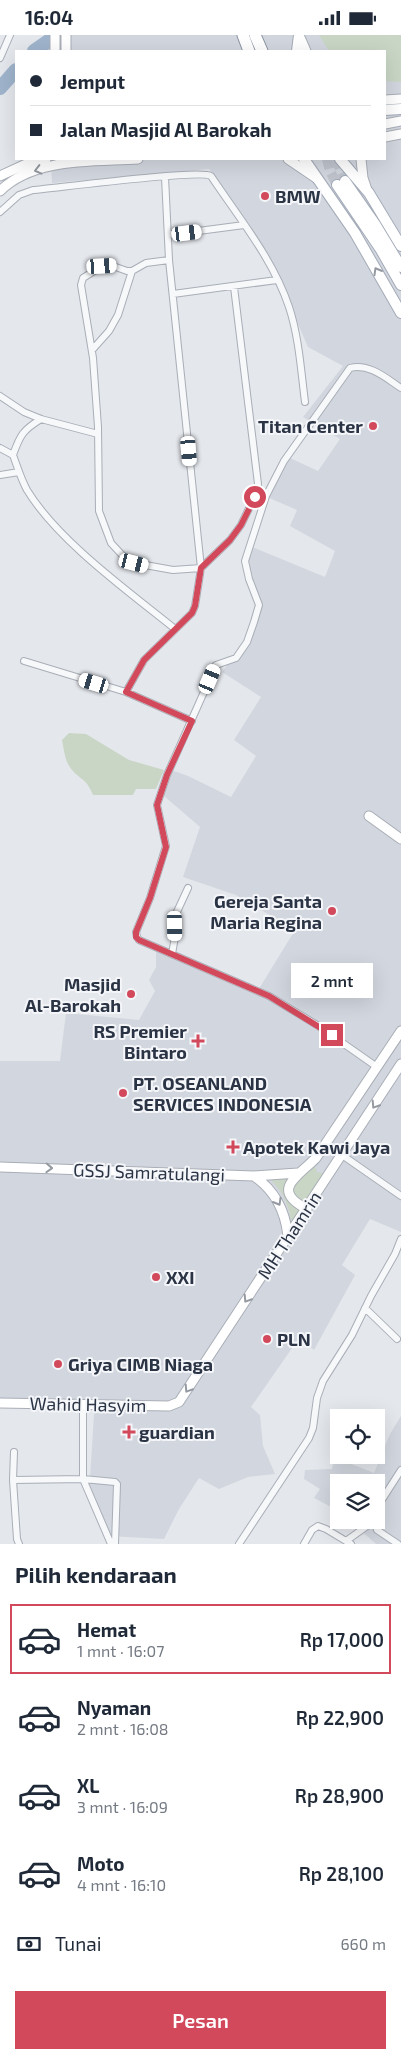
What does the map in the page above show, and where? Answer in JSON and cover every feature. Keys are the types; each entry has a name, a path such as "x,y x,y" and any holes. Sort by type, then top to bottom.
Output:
{"highway":[{"path":"243,35 249,50"},
{"path":"255,35 262,50"}],"main road":[{"path":"55,35 55,50"},
{"path":"66,35 66,50"},
{"path":"297,50 299,35"},
{"path":"299,35 306,50"},
{"path":"386,100 401,99"},
{"path":"386,110 401,109"},
{"path":"386,124 401,121"},
{"path":"386,137 401,134"},
{"path":"0,176 26,163 41,160"},
{"path":"0,191 17,177 56,162 104,160"},
{"path":"290,160 318,179"},
{"path":"305,160 355,233 401,313"},
{"path":"341,160 369,193"},
{"path":"360,160 363,178 369,193 401,246"},
{"path":"401,267 374,224 341,183 401,285"},
{"path":"368,816 401,839"},
{"name":"MH Thamrin","path":"298,1173 316,1158 401,1031"},
{"name":"MH Thamrin","path":"175,1404 182,1398 401,1064"},
{"name":"GSSJ Samratulangi","path":"0,1167 254,1176 298,1173"},
{"path":"298,1173 288,1192 292,1201 306,1209"},
{"path":"254,1176 264,1183 279,1202 284,1213 288,1236"},
{"name":"Wahid Hasyim","path":"0,1403 169,1406 175,1404"}],"street":[{"path":"0,57 10,35"},
{"path":"0,212 18,195 33,190 202,174 211,176 264,255 290,308 299,354 305,402"},
{"path":"126,692 144,660 188,618 195,606 201,568 169,259 165,177"},
{"path":"168,235 244,225"},
{"path":"169,259 146,263 132,271 113,266 102,266 83,278 81,290 92,350 98,434 99,511 112,543 123,556 134,563 174,570 201,568 230,540 241,525 255,497 258,484 234,287"},
{"path":"92,350 109,331 118,315 132,271"},
{"path":"173,294 277,280"},
{"path":"377,1067 317,1025 269,996 139,940 136,937 136,932 150,898 166,847 157,805 167,775 216,665 236,658 247,641 254,622 259,605 249,579 245,561 266,496 284,461 350,368 357,366 366,367 401,388"},
{"path":"0,396 24,412 41,419 98,434"},
{"path":"12,455 19,437 25,429 41,419"},
{"path":"0,448 12,455 27,490 53,524 101,569 175,629"},
{"path":"0,475 19,472"},
{"path":"24,661 126,692 192,721"},
{"path":"172,954 175,937 175,916 188,889"},
{"path":"342,1155 401,1196"},
{"path":"239,1544 308,1438 312,1429 317,1398 323,1381 352,1335 365,1307 392,1261 401,1239"},
{"path":"365,1307 398,1339"},
{"path":"83,1404 83,1479 113,1544"},
{"path":"14,1452 13,1479 17,1539 19,1544"},
{"path":"385,1495 401,1470"},
{"path":"13,1479 113,1481 117,1484 113,1544"},
{"path":"304,1544 312,1530 318,1526 348,1543 364,1529"},
{"path":"377,1529 398,1544"}],"shaded area":[{"path":"46,35 401,35 401,1232 370,1219 342,1265 355,1275 314,1350 299,1338 251,1407 260,1415 263,1446 275,1474 248,1477 219,1489 199,1478 179,1509 164,1539 108,1536 89,1494 95,1399 0,1399 0,1061 60,1061 66,1013 139,1020 155,991 149,980 156,967 156,952 257,992 295,930 236,895 183,877 200,827 163,795 171,770 188,776 231,797 256,756 234,740 261,697 222,672 245,640 259,605 248,574 250,546 325,577 335,551 290,526 297,510 267,497 290,458 318,471 340,439 303,417 343,366 308,347 268,257 209,169 52,183 51,160 386,160 386,50 46,50"},
{"path":"401,1416 401,1544 376,1544 359,1529 385,1529 385,1474 330,1474 330,1506 314,1498 320,1489 304,1479 305,1470 332,1469 333,1464 352,1464 374,1473 378,1464 385,1464 385,1446"}],"green space":[{"path":"319,35 401,35 401,82 386,81 386,50 328,50"},
{"path":"69,733 86,734 129,760 164,770 156,789 136,789 133,795 93,795 86,783 70,768 62,740"},
{"path":"315,1166 317,1172 326,1174 292,1226 285,1200 269,1178 309,1170"}],"waterway":[{"path":"35,50 57,35"},
{"path":"0,88 15,71"}],"tunnel":[{"path":"327,160 337,185"},
{"path":"336,160 345,181"}],"place":[{"name":"BMW","path":"265,196"},
{"name":"Titan Center","path":"373,426"},
{"name":"Gereja Santa Maria Regina","path":"332,911"},
{"name":"Masjid Al-Barokah","path":"131,994"},
{"name":"RS Premier Bintaro","path":"198,1041"},
{"name":"PT. OSEANLAND SERVICES INDONESIA","path":"123,1093"},
{"name":"Apotek Kawi Jaya","path":"233,1147"},
{"name":"XXI","path":"156,1277"},
{"name":"PLN","path":"267,1339"},
{"name":"Griya CIMB Niaga","path":"58,1364"},
{"name":"guardian","path":"129,1432"}],"route":[{"path":"255,497 241,525 230,540 201,568 195,606 192,613 144,660 126,692 192,721 167,775 157,805 166,847 150,898 138,926 136,937 139,940 269,996 332,1035"}]}
